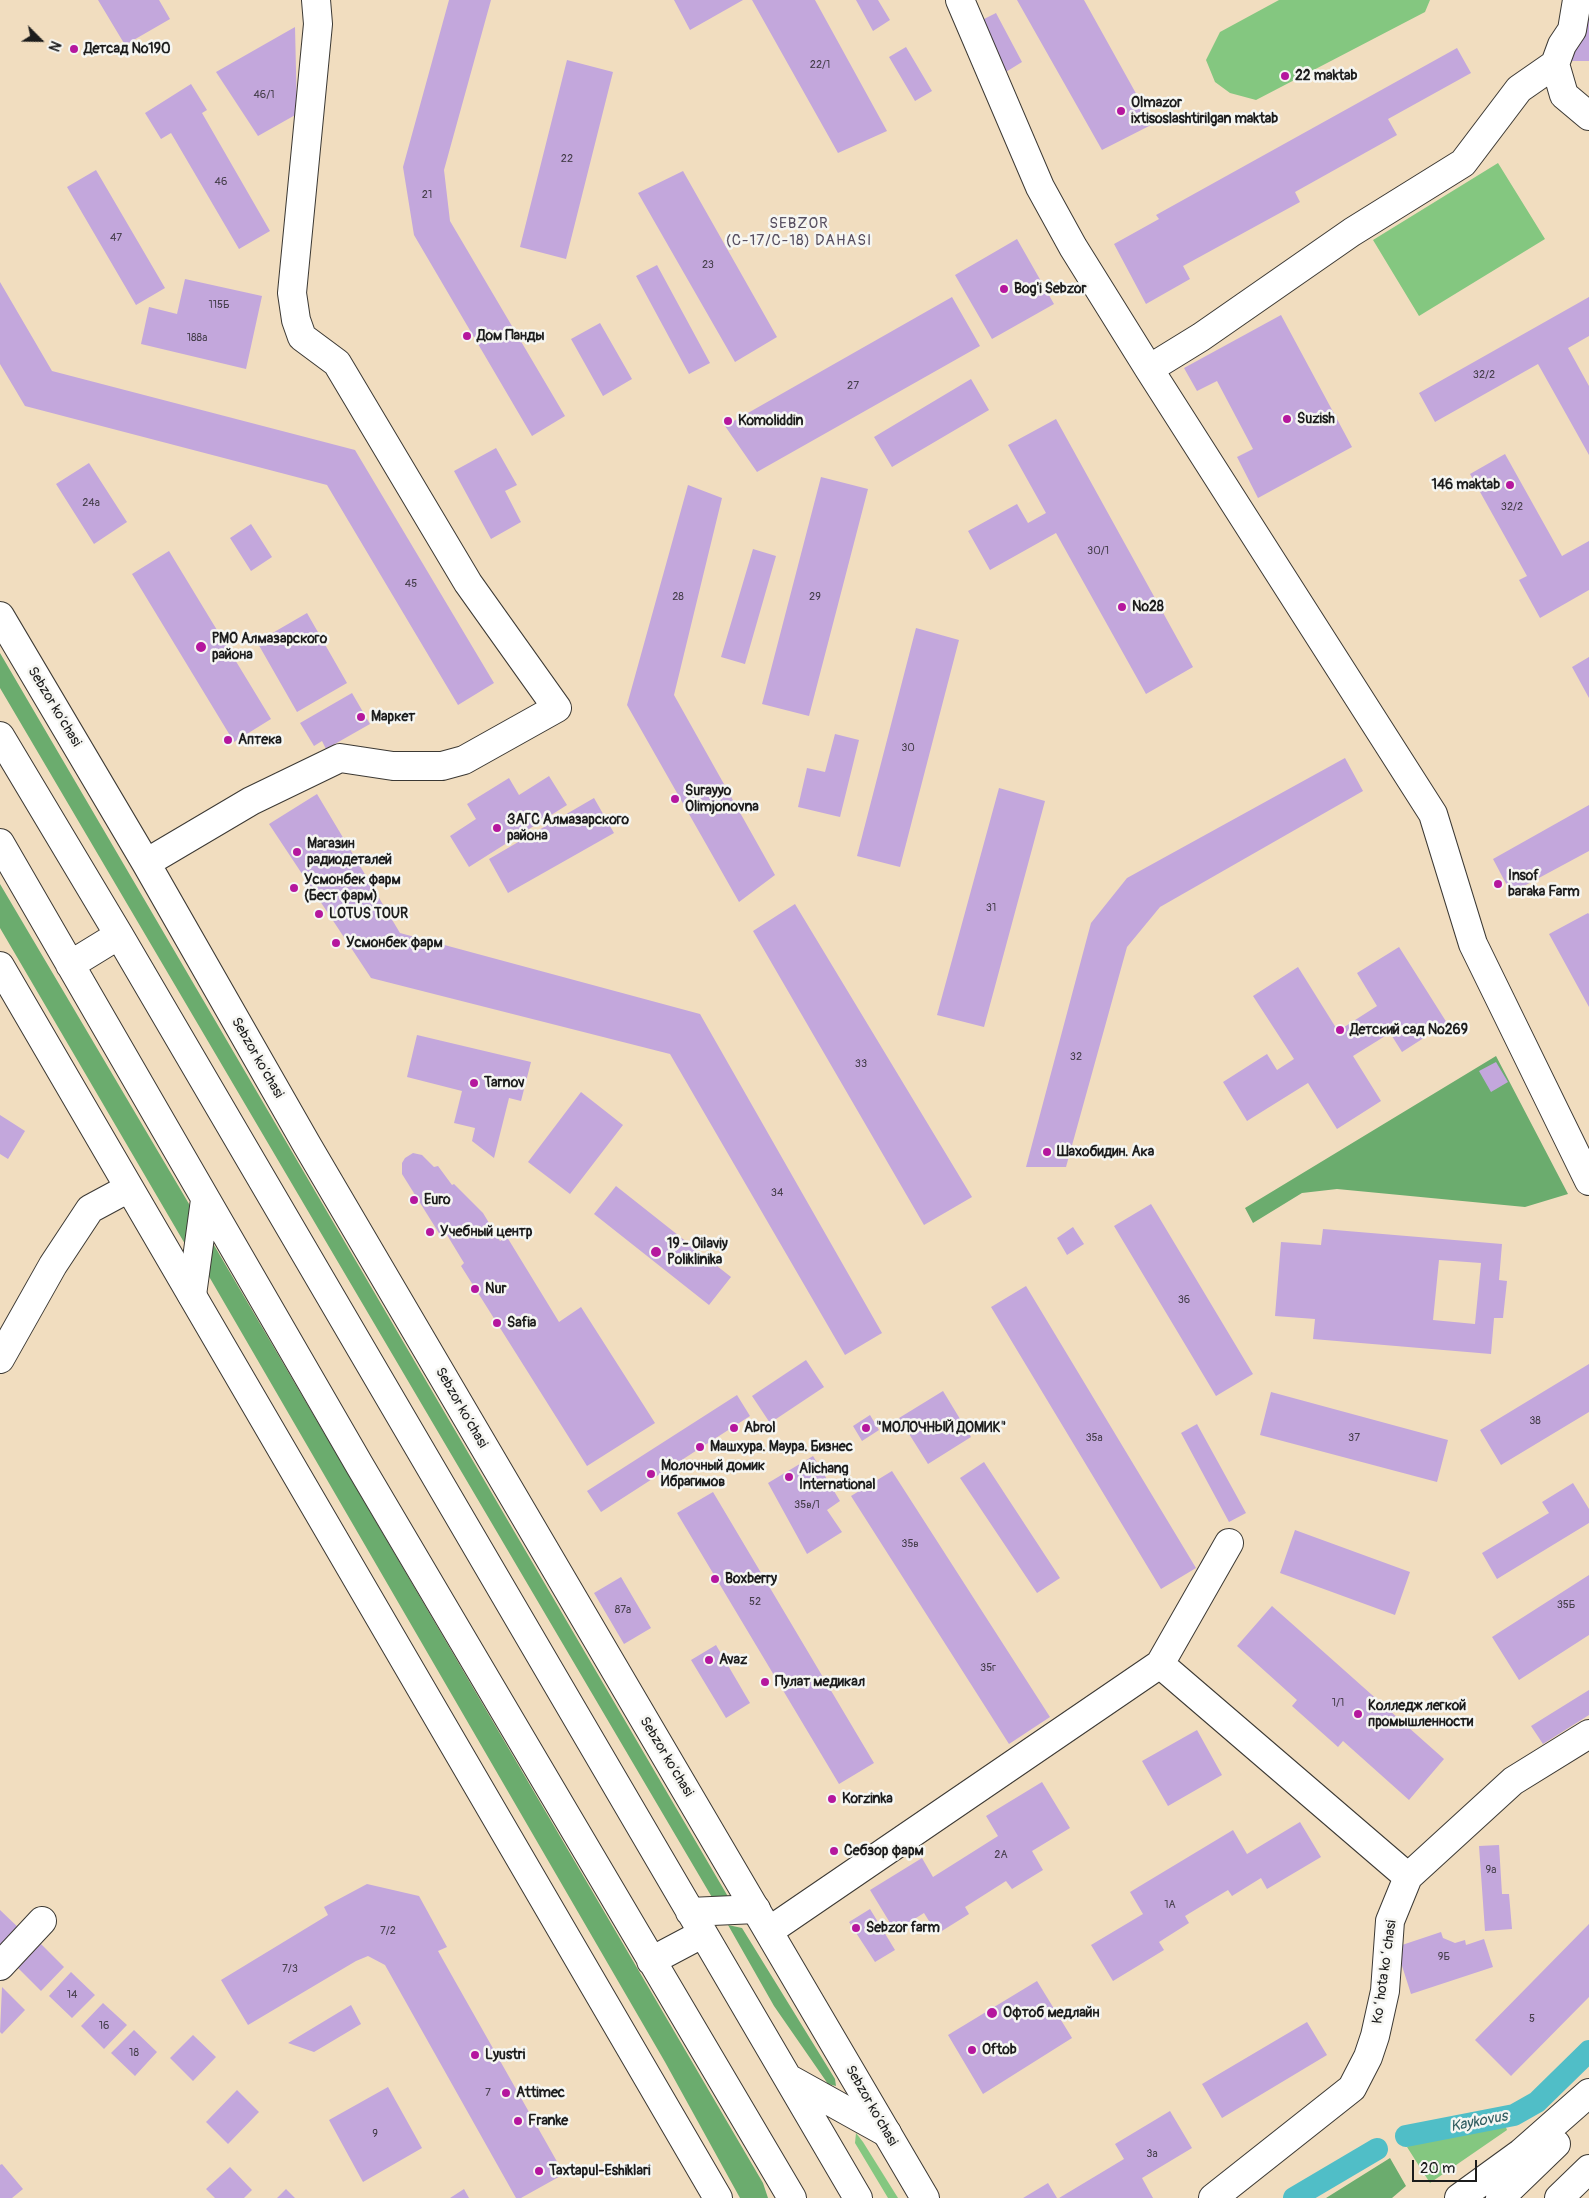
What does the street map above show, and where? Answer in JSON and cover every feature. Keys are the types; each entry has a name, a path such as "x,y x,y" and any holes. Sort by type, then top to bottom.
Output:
{"street":[{"path":"146,863 251,801 340,758 392,766 442,766 464,760 557,708 468,583 337,362 302,337 296,320 292,293 318,24 316,0"},
{"path":"960,0 1040,188 1073,247 1149,370 1433,814 1473,944 1589,1180"},
{"path":"1149,370 1201,337 1352,232 1463,163 1519,89 1555,64 1562,45 1572,30 1577,0"},
{"path":"1555,64 1564,95 1589,116"},
{"name":"Sebzor ko‘chasi","path":"0,616 146,863 307,1145 925,2198"},
{"path":"0,736 119,935 858,2198"},
{"path":"0,844 205,1200 792,2198"},
{"path":"70,965 119,935"},
{"path":"0,966 718,2198"},
{"path":"0,1359 53,1265 90,1209 129,1188"},
{"path":"192,1295 205,1200"},
{"path":"651,1961 696,1923 763,1920 1160,1664 1228,1543"},
{"path":"1160,1664 1408,1877"},
{"name":"Koʻhota koʻchasi","path":"1213,2198 1352,2088 1368,2057 1375,2036 1385,1991 1390,1921 1408,1877 1514,1781 1589,1734"},
{"path":"0,1966 42,1921"},
{"path":"788,2078 887,2133"},
{"path":"1459,2198 1521,2153 1589,2093"},
{"path":"1500,2198 1589,2110"},
{"path":"1559,2198 1589,2169"}],"green space":[{"path":"1279,0 1430,0 1425,12 1256,100 1230,93 1215,82 1206,60 1220,32"},
{"path":"1498,163 1545,239 1419,316 1373,240"},
{"path":"0,653 730,1900 713,1899 0,688"},
{"path":"0,884 192,1209 185,1244 0,928"},
{"path":"1496,1056 1568,1194 1525,1207 1337,1189 1302,1193 1253,1223 1245,1208"},
{"path":"211,1240 763,2183 768,2198 740,2198 665,2062 207,1273"},
{"path":"728,1925 742,1928 835,2079 836,2086 828,2084 774,2006"},
{"path":"1504,2122 1507,2130 1430,2183 1407,2147 1419,2140"},
{"path":"856,2133 898,2198 888,2198 855,2143"},
{"path":"1390,2158 1406,2186 1392,2198 1326,2198"}],"building":[{"path":"98,0 159,0 170,19 125,45"},
{"path":"449,0 491,0 444,170 450,221 565,416 532,436 414,235 403,167"},
{"path":"674,0 743,0 690,30"},
{"path":"752,0 815,0 887,131 838,153"},
{"path":"856,0 878,0 890,20 873,31"},
{"path":"1017,0 1084,0 1153,124 1102,150"},
{"path":"1589,1 1589,61 1572,61 1573,30"},
{"path":"996,13 1022,62 1001,75 987,52 993,40 982,20"},
{"path":"295,27 297,114 258,136 216,72"},
{"path":"906,47 932,91 915,101 889,57"},
{"path":"1457,48 1471,73 1388,119 1397,135 1295,192 1300,202 1183,266 1190,279 1146,304 1114,244 1159,219 1156,215"},
{"path":"567,60 613,72 566,259 520,247"},
{"path":"191,84 207,110 202,113 270,231 239,249 171,133 161,139 145,113"},
{"path":"96,170 165,288 136,305 67,187"},
{"path":"683,171 777,337 735,362 638,193"},
{"name":"Bog'i Sebzor","path":"1017,239 1054,304 992,339 955,275"},
{"path":"657,265 710,363 689,374 636,276"},
{"path":"185,279 262,296 246,369 141,344 149,307 177,314"},
{"path":"0,282 52,371 355,450 494,683 458,705 327,485 25,406 0,364"},
{"path":"952,297 980,346 757,472 725,426"},
{"path":"1589,297 1589,336 1568,348 1589,386 1589,455 1538,364 1435,422 1419,393"},
{"name":"Suzish","path":"1281,315 1352,447 1258,498 1237,457 1253,449 1217,381 1197,391 1184,368"},
{"path":"600,323 632,379 603,396 571,339"},
{"path":"971,379 989,410 892,467 874,437"},
{"path":"1056,419 1193,667 1146,694 1056,533 990,570 968,531 1017,504 1028,523 1046,513 1008,445"},
{"path":"496,448 517,485 505,491 521,522 491,539 454,471"},
{"path":"1505,454 1562,556 1589,541 1589,590 1540,618 1519,580 1527,576 1470,474"},
{"path":"89,463 127,522 94,544 56,484"},
{"path":"821,477 868,489 809,716 762,704"},
{"path":"688,485 722,498 674,695 775,875 739,902 627,705"},
{"path":"251,524 272,557 251,571 230,538"},
{"path":"753,549 776,556 745,664 721,657"},
{"path":"169,551 271,719 234,742 132,574"},
{"path":"307,613 347,683 297,712 257,642"},
{"path":"916,628 959,640 900,867 857,856"},
{"path":"1589,657 1589,698 1572,667"},
{"path":"352,693 370,724 326,749 322,741 314,746 300,723"},
{"path":"835,734 859,740 840,817 798,807 807,768 825,772"},
{"path":"1345,758 1363,791 1160,907 1127,947 1066,1167 1026,1167 1091,923 1127,878"},
{"name":"ЗАГС Алмазарского района","path":"549,776 567,805 469,867 450,836 476,819 467,804 509,778 519,795"},
{"path":"999,788 1045,801 984,1027 937,1015"},
{"path":"317,794 400,933 700,1014 882,1333 845,1355 670,1054 371,978 269,824"},
{"path":"594,798 614,833 508,893 489,859"},
{"path":"1589,805 1589,851 1511,893 1493,859"},
{"path":"795,904 972,1197 924,1225 753,931"},
{"path":"1589,914 1589,1007 1549,934"},
{"path":"1399,947 1447,1023 1402,1052 1390,1033 1353,1056 1381,1101 1337,1129 1308,1083 1247,1121 1223,1082 1267,1054 1277,1070 1294,1059 1253,996 1298,967 1338,1031 1377,1006 1357,973"},
{"path":"417,1035 531,1062 521,1101 509,1098 494,1158 472,1141 475,1128 454,1123 462,1091 407,1077"},
{"path":"1496,1062 1508,1082 1491,1092 1479,1071"},
{"path":"581,1092 623,1125 570,1194 528,1162"},
{"path":"0,1115 25,1131 8,1159 0,1154"},
{"path":"413,1153 422,1155 434,1167 438,1166 452,1185 454,1184 483,1213 500,1241 507,1237 559,1322 581,1307 655,1423 587,1466 461,1266 464,1263 447,1235 442,1238 402,1174 402,1163 405,1158"},
{"path":"616,1186 731,1277 709,1305 594,1214"},
{"path":"1151,1204 1253,1374 1216,1396 1114,1226"},
{"path":"1073,1227 1084,1244 1067,1255 1057,1238"},
{"path":"1323,1229 1502,1244 1499,1280 1507,1281 1503,1318 1494,1318 1491,1354 1313,1339 1315,1319 1275,1316 1281,1242 1321,1245","holes":["1439,1260 1481,1263 1475,1324 1433,1320"]},
{"path":"1026,1286 1196,1568 1161,1589 991,1307"},
{"path":"806,1360 824,1387 770,1423 752,1396"},
{"path":"1589,1364 1589,1412 1501,1465 1480,1430"},
{"path":"943,1391 971,1437 928,1464 899,1418"},
{"path":"1271,1392 1448,1440 1437,1482 1260,1435"},
{"path":"737,1395 750,1416 601,1512 587,1491"},
{"path":"870,1415 879,1430 862,1441 853,1426"},
{"path":"1197,1424 1246,1513 1229,1522 1181,1433"},
{"path":"813,1456 840,1501 827,1510 842,1532 807,1554 768,1483"},
{"path":"984,1462 1060,1578 1037,1593 960,1478"},
{"path":"892,1471 1050,1717 1009,1744 851,1496"},
{"path":"1573,1483 1589,1509 1589,1523 1497,1579 1482,1553 1549,1513 1542,1502"},
{"path":"713,1492 874,1763 839,1784 677,1513"},
{"path":"1295,1530 1410,1572 1395,1615 1280,1573"},
{"path":"1589,1575 1589,1635 1519,1680 1492,1637"},
{"path":"621,1577 651,1628 624,1644 594,1593"},
{"path":"1272,1606 1444,1759 1409,1800 1343,1741 1338,1747 1292,1706 1297,1700 1237,1646"},
{"path":"716,1645 750,1703 726,1718 691,1660"},
{"path":"1589,1690 1589,1715 1543,1744 1531,1726"},
{"path":"1197,1730 1222,1775 1168,1806 1142,1761"},
{"path":"1042,1782 1070,1828 1032,1851 1043,1870 1012,1889 1006,1881 965,1907 969,1914 937,1934 924,1913 895,1931 870,1890 922,1858 933,1877 998,1836 986,1816"},
{"path":"1300,1822 1321,1857 1267,1889 1261,1878 1232,1896 1228,1890 1185,1916 1189,1923 1159,1942 1164,1950 1113,1981 1091,1945 1143,1914 1130,1892 1233,1830 1247,1854"},
{"path":"1499,1845 1502,1894 1509,1894 1512,1929 1485,1931 1479,1846"},
{"path":"367,1884 419,1896 447,1947 438,1951 564,2174 521,2198 516,2198 385,1965 368,1956 356,1961 248,2025 221,1980 328,1915 324,1907"},
{"path":"870,1909 895,1950 875,1962 849,1922"},
{"path":"0,1910 22,1931 0,1954"},
{"path":"1589,1924 1589,1997 1511,2076 1475,2040"},
{"path":"1441,1932 1443,1938 1455,1943 1465,1940 1466,1945 1484,1939 1493,1967 1411,1994 1396,1947"},
{"path":"41,1944 64,1967 41,1991 18,1968"},
{"path":"71,1972 95,1995 72,2018 49,1996"},
{"path":"1037,1981 1072,2038 983,2094 948,2035"},
{"path":"2,1987 25,2010 2,2034 0,2032"},
{"path":"103,2003 127,2025 104,2049 81,2026"},
{"path":"351,2005 361,2024 314,2052 288,2043"},
{"path":"1307,2022 1327,2055 1222,2118 1202,2084"},
{"path":"134,2030 157,2052 135,2076 111,2053"},
{"path":"193,2035 216,2057 193,2081 170,2058"},
{"path":"388,2087 422,2148 363,2182 329,2120"},
{"path":"237,2090 259,2112 228,2144 206,2122"},
{"path":"1170,2111 1192,2148 1142,2178 1153,2198 1059,2198 1124,2159 1115,2144"},
{"path":"2,2164 23,2189 12,2198 0,2198 0,2165"},
{"path":"230,2167 252,2190 244,2198 215,2198 206,2189"},
{"path":"1048,2183 1057,2198 1023,2198"},
{"path":"286,2189 295,2198 277,2198"},
{"path":"464,2189 469,2198 450,2198"}],"waterway":[{"name":"Kaykovus","path":"1406,2136 1514,2115 1537,2102 1589,2051"},
{"name":"Kaykovus","path":"1294,2198 1377,2149"}],"place":[{"name":"Детсад №190","path":"74,49"},
{"name":"22 maktab","path":"1285,76"},
{"name":"Olmazor ixtisoslashtirilgan maktab","path":"1121,111"},
{"name":"Bog'i Sebzor","path":"1004,289"},
{"name":"Дом Панды","path":"467,336"},
{"name":"Suzish","path":"1287,419"},
{"name":"Komoliddin","path":"728,421"},
{"name":"146 maktab","path":"1510,485"},
{"name":"№28","path":"1122,607"},
{"name":"РМО Алмазарского района","path":"201,647"},
{"name":"Маркет","path":"361,717"},
{"name":"Аптека","path":"228,740"},
{"name":"Surayyo Olimjonovna","path":"675,799"},
{"name":"ЗАГС Алмазарского района","path":"497,828"},
{"name":"Магазин радиодеталей","path":"297,852"},
{"name":"Insof baraka Farm","path":"1498,884"},
{"name":"Усмонбек фарм (Бест фарм)","path":"294,888"},
{"name":"LOTUS TOUR","path":"319,914"},
{"name":"Усмонбек фарм","path":"336,943"},
{"name":"Детский сад №269","path":"1340,1030"},
{"name":"Tarnov","path":"474,1083"},
{"name":"Шахобидин. Ака","path":"1047,1152"},
{"name":"Euro","path":"414,1200"},
{"name":"Учебный центр","path":"430,1232"},
{"name":"19 - Oilaviy Poliklinika","path":"656,1252"},
{"name":"Nur","path":"475,1289"},
{"name":"Safia","path":"497,1323"},
{"name":"Abrol","path":"734,1428"},
{"name":"\"МОЛОЧНЫЙ ДОМИК\"","path":"866,1428"},
{"name":"Машхура. Маура. Бизнес","path":"700,1447"},
{"name":"Молочный домик Ибрагимов","path":"651,1474"},
{"name":"Alichang International","path":"789,1477"},
{"name":"Boxberry","path":"715,1579"},
{"name":"Avaz","path":"709,1660"},
{"name":"Пулат медикал","path":"765,1682"},
{"name":"Колледж легкой промышленности","path":"1358,1714"},
{"name":"Korzinka","path":"832,1799"},
{"name":"Себзор фарм","path":"834,1851"},
{"name":"Sebzor farm","path":"856,1928"},
{"name":"Офтоб медлайн","path":"992,2013"},
{"name":"Oftob","path":"972,2050"},
{"name":"Lyustri","path":"475,2055"},
{"name":"Attimec","path":"506,2093"},
{"name":"Franke","path":"518,2121"},
{"name":"Taxtapul-Eshiklari","path":"539,2171"}],"district":[{"name":"SEBZOR (C-17/C-18) DAHASI","path":"799,232"}]}
